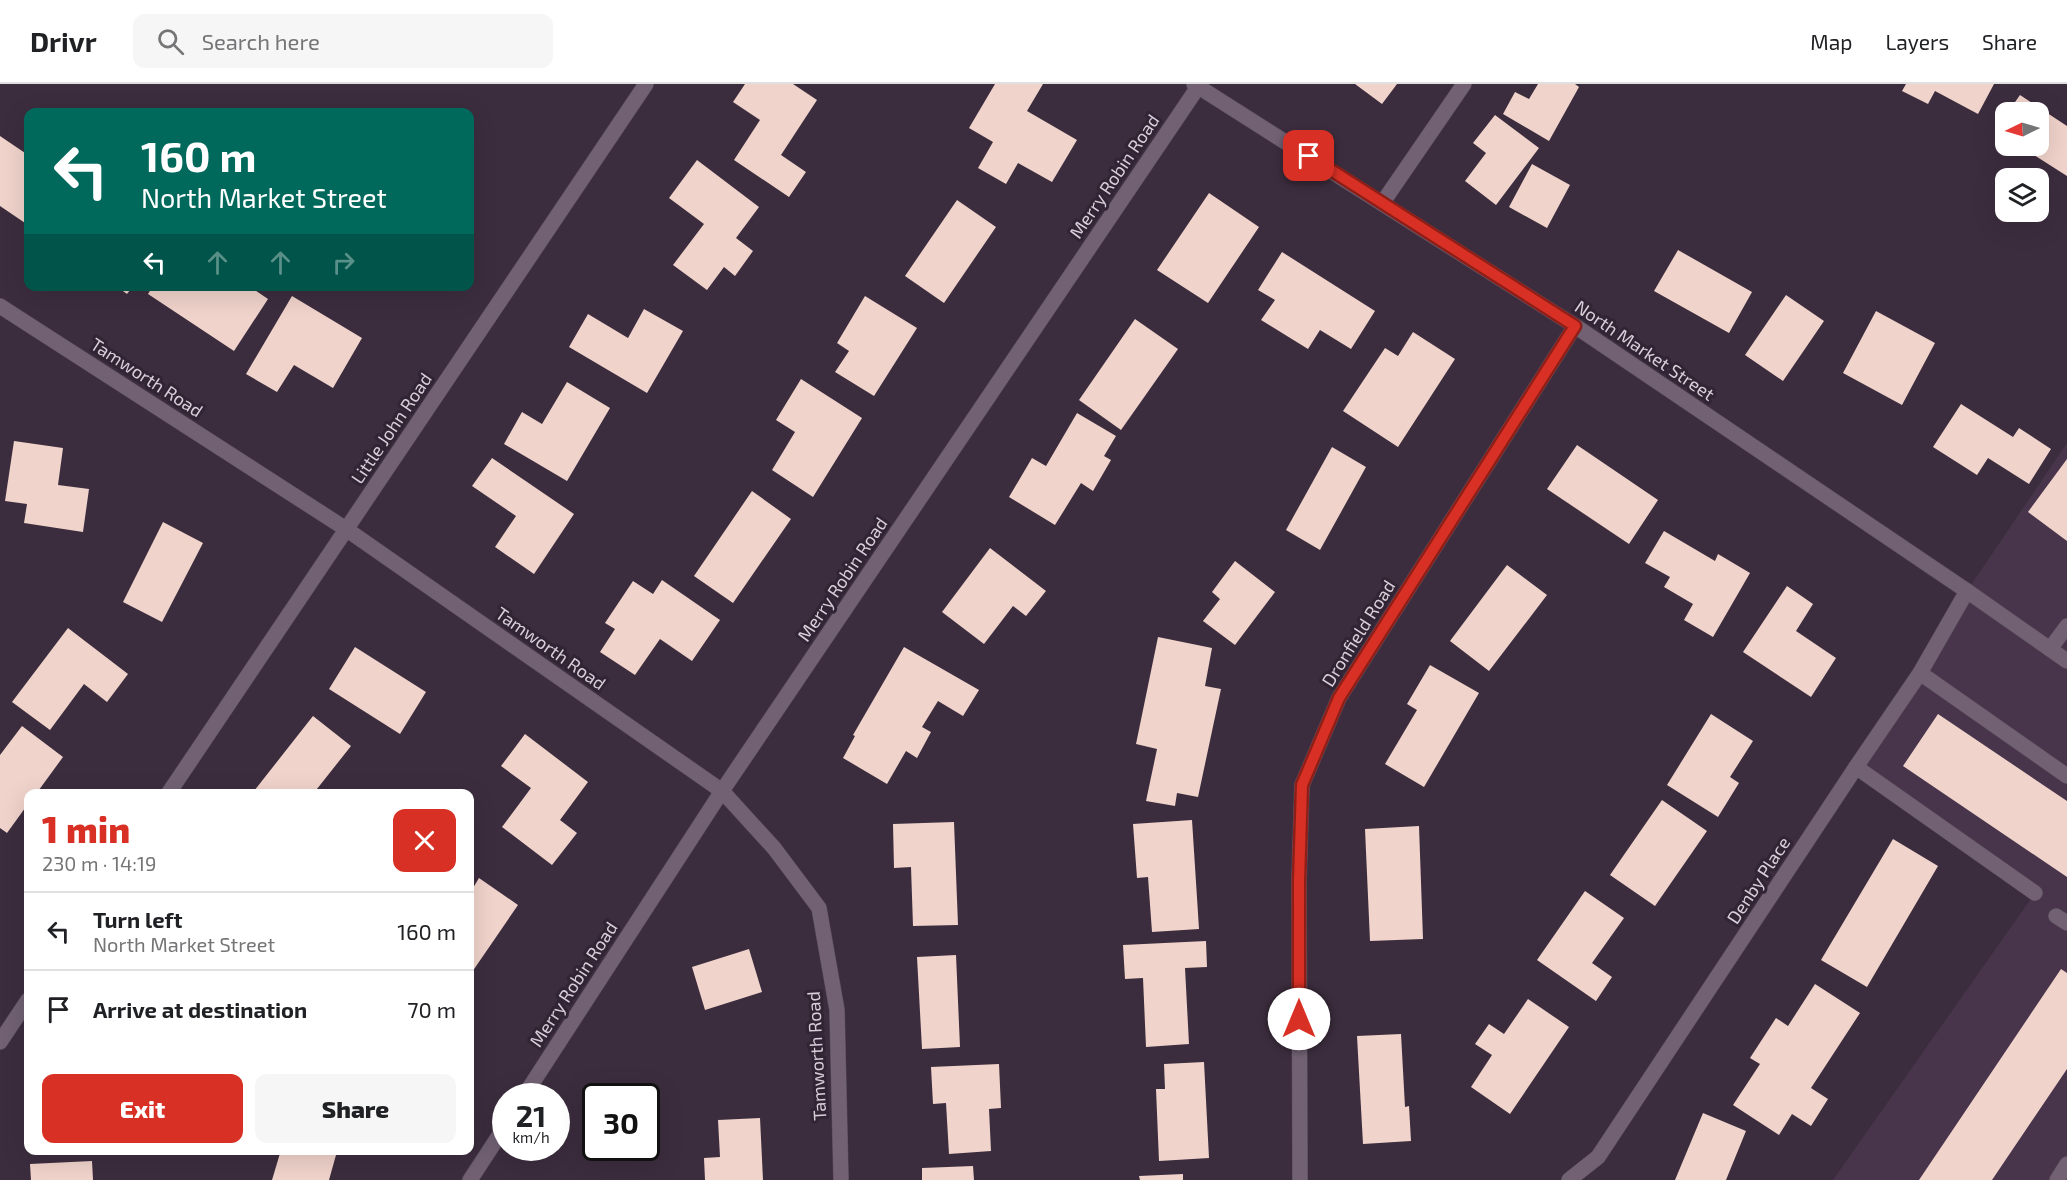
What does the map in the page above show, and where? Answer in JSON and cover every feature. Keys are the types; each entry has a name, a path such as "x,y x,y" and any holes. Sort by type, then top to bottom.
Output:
{"street":[{"name":"Little John Road","path":"171,789 646,84"},
{"path":"1383,202 1464,84"},
{"name":"North Market Street","path":"1196,86 1383,202 1575,326 2067,661"},
{"name":"Merry Robin Road","path":"532,1083 722,791 1196,86"},
{"name":"Tamworth Road","path":"0,306 346,529 722,791 774,848 819,908 837,1010 841,1180"},
{"name":"Dronfield Road","path":"1300,1180 1299,881 1302,785 1339,698 1575,326"},
{"name":"Denby Place","path":"1569,1180 1598,1157 1920,673 1967,591"},
{"path":"2050,649 2067,626"},
{"path":"1920,673 2067,776"},
{"path":"1856,767 2035,893"},
{"path":"0,1042 24,1006"},
{"path":"470,1180 492,1146"},
{"path":"2057,1180 2067,1164"}],"shaded area":[{"path":"2067,443 2067,1180 1833,1180 2035,893 1856,767 1967,591"}],"building":[{"path":"745,84 793,84 817,100 781,155 806,172 789,197 734,160 760,120 733,102"},
{"path":"995,84 1043,84 1027,111 1077,140 1052,182 1018,163 1006,184 978,168 993,142 969,128"},
{"path":"1355,84 1397,84 1382,104"},
{"path":"1538,84 1575,84 1579,87 1549,141 1503,114 1515,92 1529,99"},
{"path":"1906,84 1994,84 1978,114 1935,91 1928,104 1902,91"},
{"path":"2020,95 2031,102 2015,102"},
{"path":"2049,114 2067,126 2067,176 2036,156 2049,156"},
{"path":"1495,115 1539,148 1496,205 1465,181 1486,153 1473,143"},
{"path":"0,136 24,152 24,222 0,206"},
{"path":"697,160 759,207 736,238 753,251 735,276 724,267 707,290 673,265 704,224 669,198"},
{"path":"1532,164 1570,185 1547,228 1509,207"},
{"path":"1209,193 1259,227 1208,303 1157,270"},
{"path":"957,200 996,227 944,303 905,276"},
{"path":"1678,250 1752,292 1729,333 1654,291"},
{"path":"1282,252 1375,311 1351,349 1320,330 1308,349 1261,320 1275,300 1258,290"},
{"path":"150,291 256,291 268,299 234,351 148,294"},
{"path":"1786,295 1824,321 1783,381 1745,355"},
{"path":"292,296 362,338 333,388 294,365 277,392 246,374"},
{"path":"865,296 917,328 874,396 835,372 849,351 837,343"},
{"path":"644,309 683,331 647,393 569,347 588,314 628,338"},
{"path":"1876,311 1935,343 1902,405 1843,373"},
{"path":"1135,319 1178,349 1121,430 1079,400"},
{"path":"1413,332 1455,359 1398,447 1343,411 1385,348 1398,356"},
{"path":"801,379 862,418 813,497 772,470 795,432 776,420"},
{"path":"567,382 610,408 567,481 504,444 522,412 542,424"},
{"path":"1961,404 2013,437 2019,428 2051,449 2029,484 1988,458 1977,475 1933,447"},
{"path":"1077,413 1116,436 1104,456 1111,460 1093,491 1081,483 1055,525 1009,497 1032,458 1046,466"},
{"path":"14,441 63,448 58,485 89,489 83,532 24,523 27,504 5,501"},
{"path":"1577,445 1658,500 1629,544 1547,489"},
{"path":"1332,447 1366,467 1320,550 1286,530"},
{"path":"492,458 574,514 534,574 495,547 516,516 472,486"},
{"path":"2067,459 2067,541 2028,512"},
{"path":"752,491 791,519 733,603 694,576"},
{"path":"163,522 203,543 162,622 123,602"},
{"path":"1664,531 1715,561 1718,554 1750,573 1713,637 1684,620 1693,604 1664,587 1670,577 1645,563"},
{"path":"990,548 1046,591 1026,616 1013,606 984,644 942,612"},
{"path":"1235,561 1275,592 1235,645 1203,621 1220,599 1212,592"},
{"path":"1507,565 1547,595 1489,671 1450,641"},
{"path":"662,580 720,620 692,661 660,639 635,675 600,652 615,629 605,623 633,581 653,594"},
{"path":"1787,586 1813,604 1796,631 1836,658 1811,697 1743,652"},
{"path":"68,628 128,674 107,702 84,684 50,730 12,702"},
{"path":"1158,637 1212,648 1205,686 1221,689 1198,797 1177,793 1175,806 1146,801 1157,749 1136,744"},
{"path":"355,647 426,692 400,734 329,689"},
{"path":"904,647 979,690 963,716 938,701 922,727 931,732 917,758 906,751 887,784 843,758 855,736 853,735"},
{"path":"1430,665 1479,693 1424,787 1385,764 1417,710 1407,704"},
{"path":"1711,714 1753,741 1730,777 1739,783 1718,817 1667,785"},
{"path":"1938,714 2067,801 2067,877 1903,766"},
{"path":"313,716 351,746 317,789 256,789"},
{"path":"22,726 63,757 40,789 24,789 24,810 7,833 0,828 0,755"},
{"path":"525,734 588,782 560,820 577,833 552,865 502,827 531,788 501,766"},
{"path":"1662,800 1707,831 1655,906 1610,875"},
{"path":"1192,820 1199,929 1152,932 1148,877 1137,878 1133,824"},
{"path":"954,822 958,925 913,926 911,867 894,868 893,824"},
{"path":"1419,826 1423,939 1370,941 1365,829"},
{"path":"1893,839 1938,866 1867,987 1821,960"},
{"path":"479,878 518,905 474,969 474,886"},
{"path":"1585,891 1624,918 1592,963 1612,977 1596,1001 1537,960"},
{"path":"1206,941 1207,967 1185,968 1189,1044 1146,1047 1143,978 1125,979 1123,945"},
{"path":"749,949 762,992 705,1010 692,967"},
{"path":"956,955 960,1047 922,1049 917,957"},
{"path":"2061,969 2067,973 2067,1069 1992,1180 1919,1180"},
{"path":"1815,984 1860,1013 1811,1088 1828,1099 1811,1126 1792,1114 1779,1135 1733,1105 1760,1064 1750,1058 1776,1018 1788,1026"},
{"path":"1528,999 1569,1027 1510,1114 1471,1087 1492,1055 1475,1044 1489,1024 1504,1034"},
{"path":"1401,1034 1405,1107 1409,1106 1411,1141 1363,1144 1357,1036"},
{"path":"1204,1062 1209,1158 1159,1161 1156,1089 1165,1089 1164,1064"},
{"path":"999,1064 1001,1108 989,1109 991,1151 949,1154 946,1103 933,1104 931,1067"},
{"path":"1703,1113 1746,1131 1726,1180 1675,1180"},
{"path":"760,1118 763,1180 705,1180 704,1158 720,1157 718,1120"},
{"path":"280,1155 336,1155 329,1180 272,1180"},
{"path":"92,1161 93,1180 31,1180 30,1164"},
{"path":"973,1166 974,1180 922,1180 922,1168"},
{"path":"1183,1174 1183,1180 1140,1180 1139,1176"}],"route":[{"path":"1299,1019 1302,785 1339,698 1575,326 1309,156"}]}
